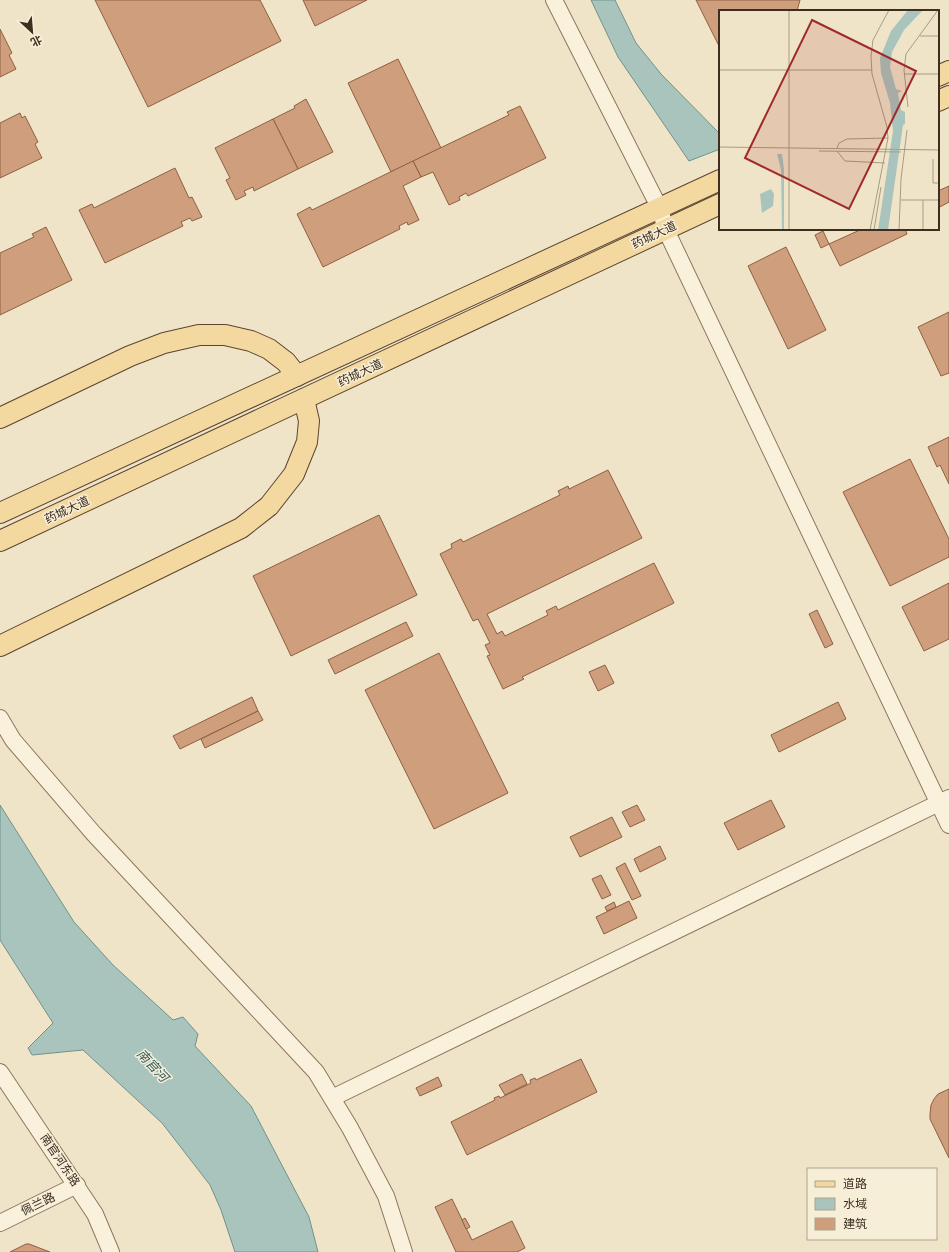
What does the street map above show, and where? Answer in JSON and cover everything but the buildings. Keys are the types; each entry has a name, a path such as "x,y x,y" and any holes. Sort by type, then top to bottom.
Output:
{"main road":[{"path":"939,76 949,71"},
{"path":"939,101 949,96"},
{"name":"药城大道","path":"0,513 719,180"},
{"name":"药城大道","path":"0,541 719,204"},
{"path":"0,418 130,356 164,343 200,335 225,335 251,341 269,349 286,362 297,376"},
{"path":"0,646 241,528 269,506 294,474 307,442 309,421 304,399"}],"street":[{"path":"554,0 660,209 666,230 944,801 949,825"},
{"path":"0,718 13,740 89,828 316,1072 350,1128 386,1196 404,1252"},
{"path":"332,1098 944,801"},
{"name":"南官河东路","path":"0,1072 95,1214 111,1252"},
{"name":"佩兰路","path":"0,1223 77,1185"}],"water":[{"path":"591,0 615,0 636,43 661,74 719,133 719,149 689,161 618,57"},
{"name":"南官河","path":"0,805 74,922 113,965 173,1020 183,1017 198,1034 195,1046 251,1106 309,1217 318,1252 235,1252 221,1210 210,1185 162,1123 83,1050 32,1055 28,1048 53,1023 0,940"}]}
